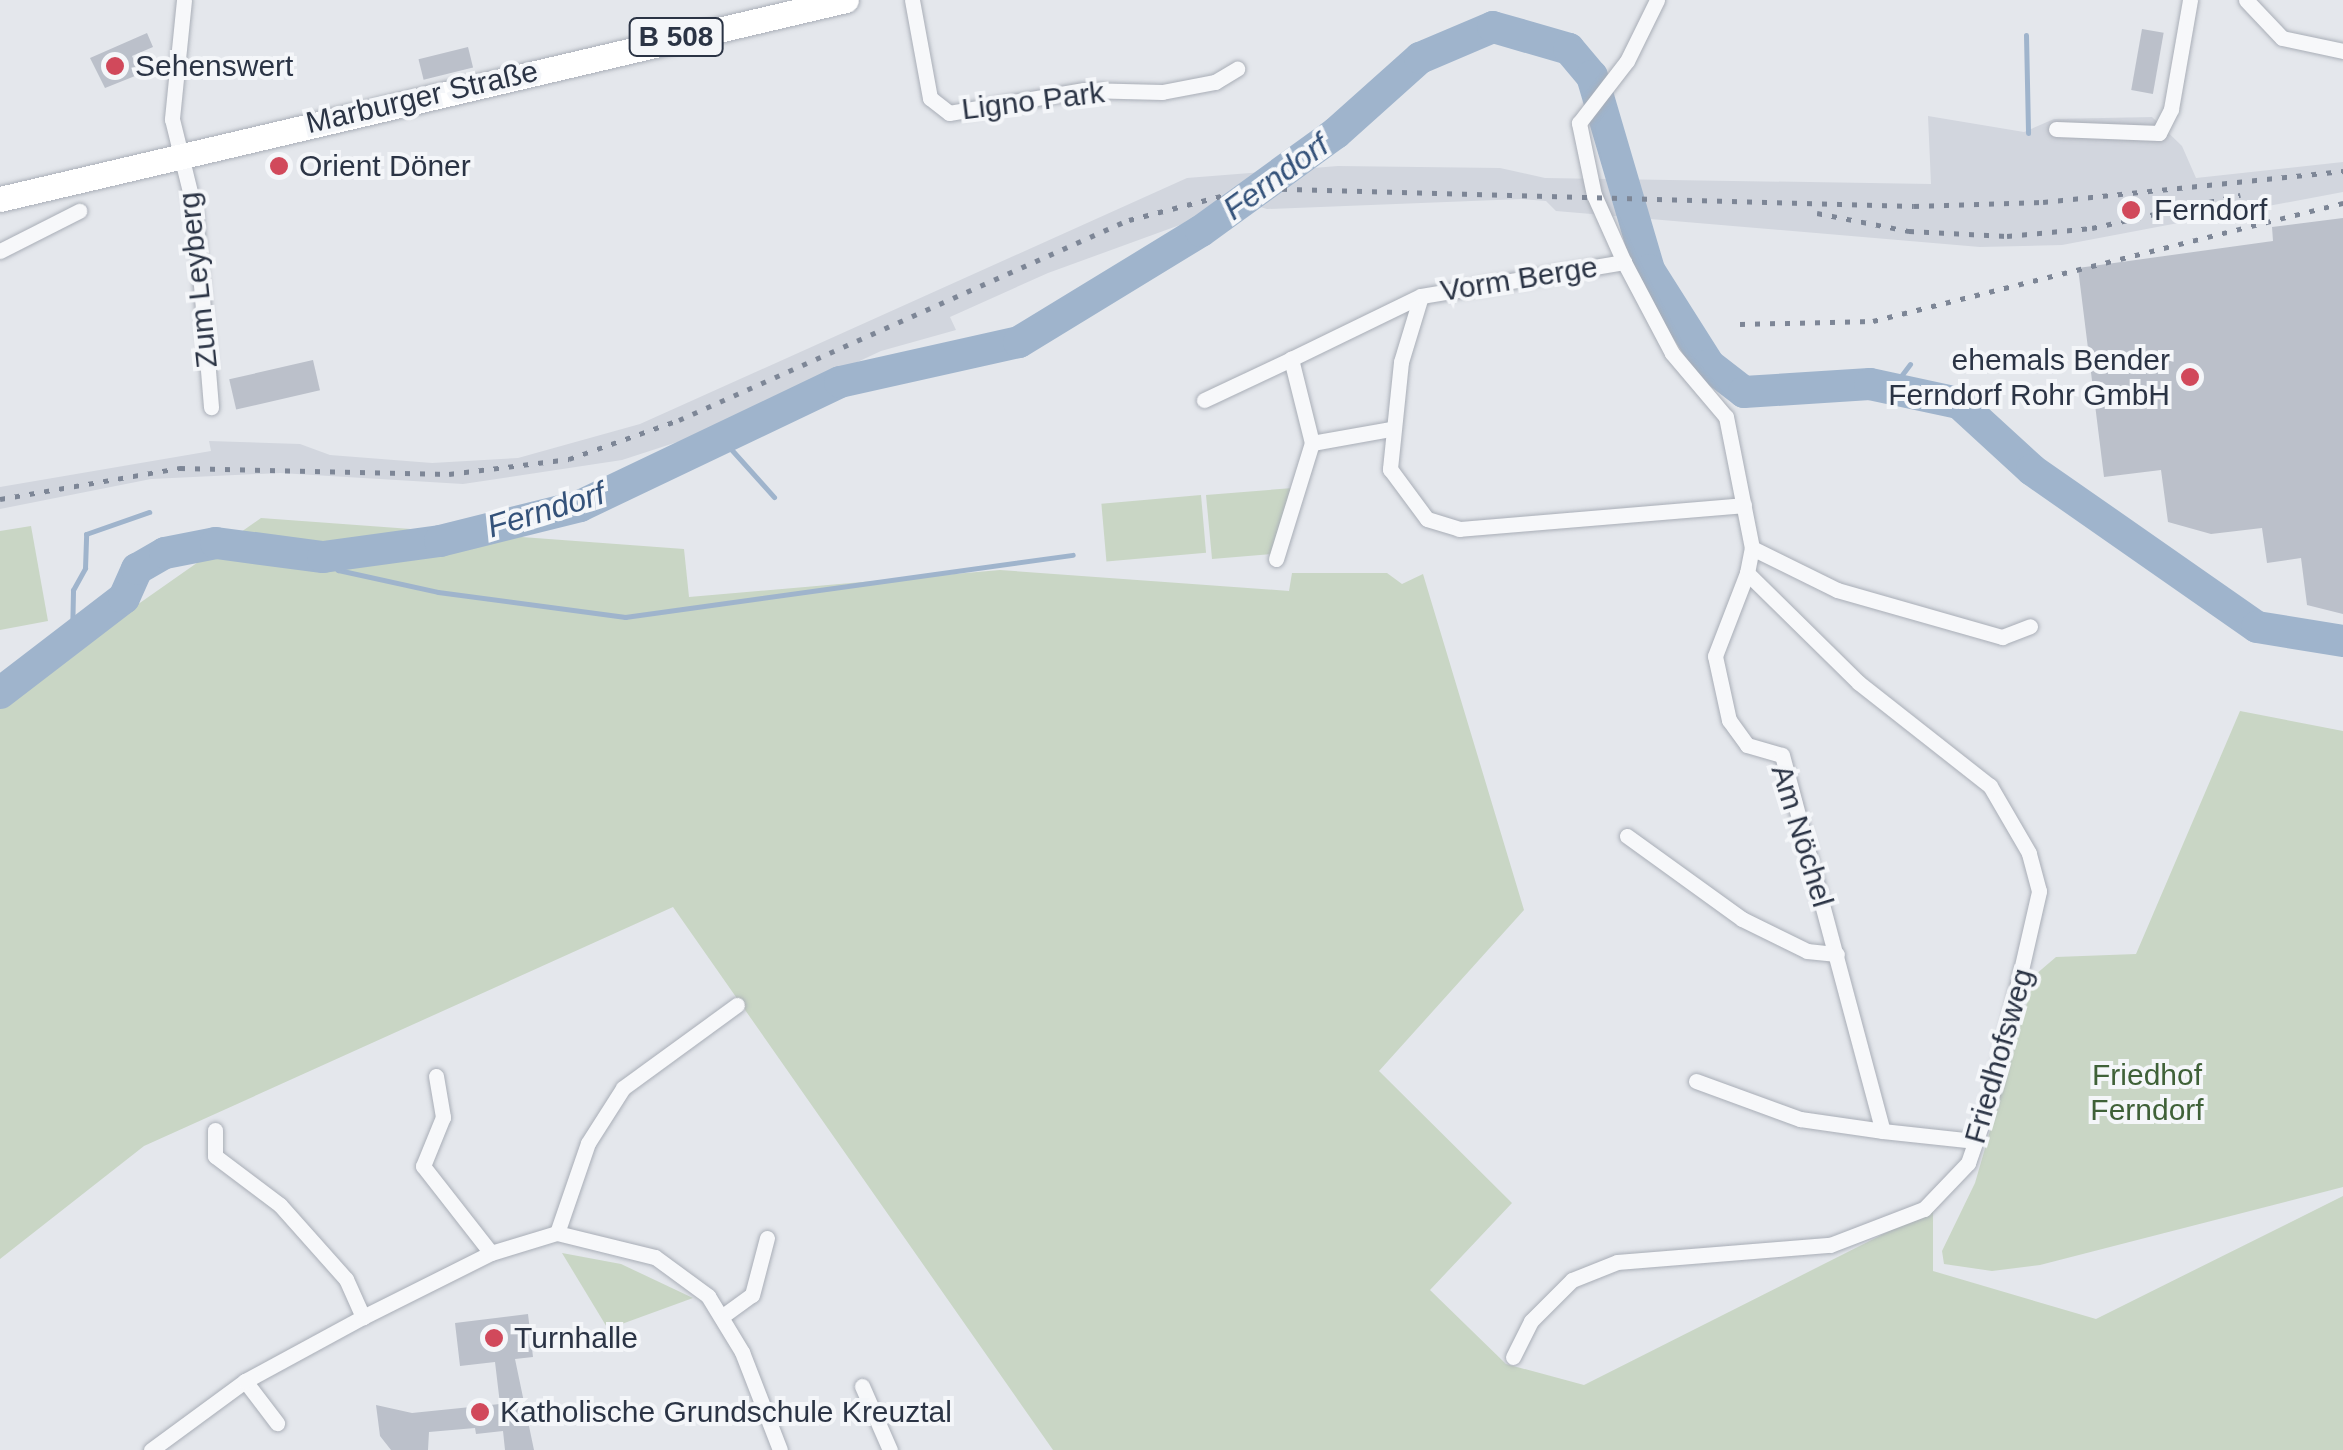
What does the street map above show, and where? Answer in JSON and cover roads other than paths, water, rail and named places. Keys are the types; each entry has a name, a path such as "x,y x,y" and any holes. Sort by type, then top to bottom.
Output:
{"main road":[{"name":"Marburger Straße","path":"0,199 846,0"}],"street":[{"name":"Zum Leyberg","path":"184,0 172,119 195,212 210,407"},
{"name":"Ligno Park","path":"912,0 930,98 949,113 1084,90 1162,92 1215,82 1237,69"},
{"name":"Vorm Berge","path":"1204,400 1420,296 1624,262 1594,195 1579,123 1585,109 1614,75 1657,0"},
{"path":"2056,129 2159,133 2171,109 2190,0"},
{"path":"2246,0 2282,38 2343,51"},
{"path":"0,251 79,212"},
{"path":"1624,262 1672,353 1726,417 1752,548 1747,573"},
{"name":"Vorm Berge","path":"1420,296 1390,428 1390,470 1405,498 1427,519 1459,529 1744,506"},
{"path":"1276,559 1312,443 1292,359"},
{"path":"1312,443 1390,428"},
{"path":"1752,548 1837,590 2002,638 2030,626"},
{"name":"Am Nöchel","path":"1747,573 1715,656 1729,720 1747,746 1782,754 1883,1131"},
{"name":"Friedhofsweg","path":"1513,1357 1531,1320 1572,1280 1617,1262 1830,1244 1924,1209 1968,1164 1975,1141 2033,934 2038,891 2029,853 1990,786 1858,683 1747,573"},
{"name":"Am Nöchel","path":"1626,836 1742,919 1807,950 1837,954"},
{"path":"557,1233 588,1143 624,1088 738,1005"},
{"path":"436,1076 443,1117 423,1166 491,1254"},
{"path":"1696,1081 1800,1120 1975,1141"},
{"path":"214,1130 215,1156 280,1205 346,1280 363,1317"},
{"path":"151,1450 246,1381 363,1317 491,1254 557,1233 655,1256 684,1273 724,1315 780,1450"},
{"path":"724,1315 752,1294 767,1238"},
{"path":"246,1381 277,1423"},
{"path":"862,1386 890,1450"}],"waterway":[{"name":"Ferndorf","path":"0,693 124,598 137,569 165,553 216,543 323,557 440,541 580,506 840,382 1019,342 1201,231 1336,133 1420,58 1493,27 1569,49 1592,76 1649,270 1709,365 1744,392 1870,384 1959,403 2032,470 2257,627 2343,641"},
{"path":"2026,35 2028,133"},
{"path":"1892,388 1910,364"},
{"path":"712,441 730,448 774,497"},
{"path":"72,639 73,590 85,568 86,534 149,512"},
{"path":"323,557 338,570 438,592 625,617 1073,555"}],"railway":[{"path":"0,499 180,468 449,474 569,459 679,420 1129,220 1252,188 1914,206 2043,202 2343,171"},
{"path":"1817,213 1909,231 2007,236 2092,228 2240,195"},
{"path":"1740,324 1873,321 2343,203"}],"place":[{"name":"Sehenswert","path":"115,66"},
{"name":"Orient Döner","path":"279,166"},
{"name":"Ferndorf","path":"2131,210"},
{"name":"ehemals Bender Ferndorf Rohr GmbH","path":"2190,377"},
{"name":"Turnhalle","path":"494,1338"},
{"name":"Katholische Grundschule Kreuztal","path":"480,1412"}],"park label":[{"name":"Friedhof Ferndorf","path":"2147,1092"}]}
